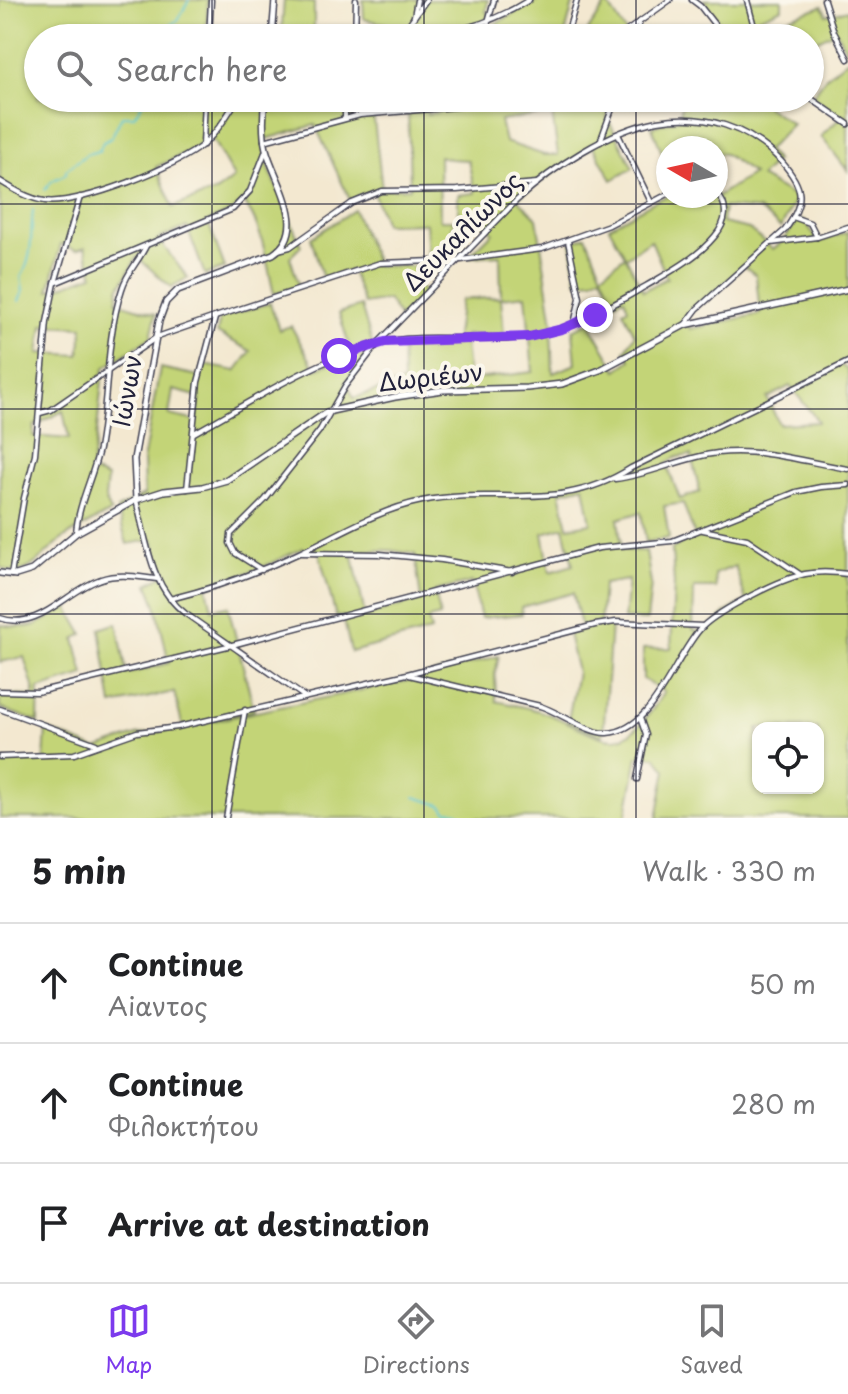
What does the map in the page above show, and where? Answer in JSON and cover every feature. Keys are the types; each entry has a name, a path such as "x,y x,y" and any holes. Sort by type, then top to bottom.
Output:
{"street":[{"path":"210,24 211,0"},
{"path":"273,24 275,0"},
{"path":"355,24 356,0"},
{"path":"414,18 417,0"},
{"path":"409,24 426,0"},
{"path":"488,22 494,0"},
{"path":"477,24 488,22 529,0"},
{"path":"570,24 577,0"},
{"path":"639,24 670,0"},
{"path":"692,0 714,24"},
{"path":"747,0 753,24"},
{"path":"824,0 834,32 848,59"},
{"path":"824,108 848,124"},
{"path":"203,145 204,112"},
{"path":"0,181 39,200 57,202 80,197 164,168 203,145 218,130 229,112"},
{"path":"265,112 266,150 291,219 288,236 278,250"},
{"path":"344,112 345,118"},
{"path":"264,141 345,118 392,112"},
{"path":"600,142 611,112"},
{"name":"Δευκαλίωνος","path":"262,570 235,553 230,543 231,534 265,500 320,430 345,386 378,343 537,183 600,142 618,134 653,122 705,120 743,132 769,149 796,178 800,196 793,217"},
{"path":"618,134 651,202"},
{"path":"55,283 237,206 250,191 266,150"},
{"path":"278,250 290,247 352,203 375,193 537,183"},
{"path":"0,573 11,575 35,454 42,352 55,283 80,197"},
{"path":"40,413 54,408 157,337 368,266 392,262 461,260 536,250 609,225 656,200"},
{"path":"194,433 306,370 378,343 458,338 520,339 574,324 653,282 707,245 724,220 724,208"},
{"path":"685,325 697,309 785,230 793,217 806,220 817,237"},
{"path":"768,244 817,237 848,227"},
{"path":"568,240 580,298 574,324"},
{"path":"76,533 100,439 106,371 122,290 146,246"},
{"name":"Ιώνων","path":"278,250 173,293 163,307 134,459 136,500 157,579 170,599 305,697"},
{"name":"Δωριέων","path":"11,575 32,570 76,533 136,500 169,490 208,486 230,478 331,411 443,390 562,384 608,366 685,325 848,289"},
{"path":"187,489 198,382 215,317"},
{"path":"613,479 847,364"},
{"path":"170,599 262,570 370,519 421,502 457,498 543,497 633,476 679,460 718,453 749,452 848,469"},
{"path":"0,691 37,692 514,573 599,548 664,543 796,492 848,485"},
{"path":"700,530 747,539 801,575"},
{"path":"299,553 412,557 514,573"},
{"path":"407,674 540,706 603,733 620,731 640,718 657,698 689,644 703,626 723,611 801,575 848,574"},
{"path":"0,618 14,622 30,619 84,587 106,578 157,579"},
{"path":"0,757 65,756 137,732 178,727 407,674 595,625 616,622 703,626"},
{"path":"0,709 98,745"},
{"path":"226,818 245,710"},
{"path":"637,779 646,735 640,718"}],"green space":[{"path":"0,0 208,0 207,24 24,24 24,112 373,112 382,189 410,188 408,112 609,112 607,117 633,168 612,180 593,146 517,198 537,218 554,330 551,331 553,373 576,364 573,330 589,322 617,370 631,360 625,351 635,335 623,311 628,308 624,298 615,302 602,275 577,282 571,242 586,236 602,274 625,256 609,227 656,201 656,208 724,208 722,223 749,229 773,249 784,240 796,222 804,220 819,242 848,232 848,358 839,364 848,370 848,818 657,818 666,770 656,757 638,756 626,818 0,818 0,761 44,761 46,729 96,749 136,735 183,728 174,692 112,705 100,629 117,623 127,674 169,663 148,584 162,576 153,540 127,544 117,509 144,495 143,461 160,368 199,376 205,365 236,371 251,351 217,333 220,318 270,303 279,330 291,326 315,369 352,355 339,313 361,306 374,350 346,382 354,398 403,382 402,345 455,343 461,300 501,297 500,255 468,257 493,232 475,217 458,220 458,195 475,193 468,160 439,156 440,220 453,220 451,256 428,258 426,223 385,224 373,192 360,195 351,202 315,125 263,140 269,168 301,246 290,257 299,286 274,294 260,233 243,202 208,222 225,268 205,275 187,227 158,239 188,278 171,287 137,257 119,288 117,302 156,314 151,337 104,368 90,471 107,478 105,499 111,512 66,537 33,565 18,571 0,567","holes":["552,113 558,155 544,155 505,142 500,121","202,133 214,142 234,178 217,191 173,207 156,167 194,149 201,142","651,240 667,278 643,291 626,257","61,244 76,250 85,247 93,275 49,291","744,266 756,275 760,314 690,329 687,315","526,295 533,372 469,380 464,335 504,336 501,298","43,325 83,327 79,355 39,353","790,386 818,422 779,424 767,398","173,390 200,397 197,421 169,415","63,411 69,439 33,436 34,426","691,455 700,492 680,499 666,463","584,486 591,523 568,527 560,492","683,503 695,536 672,549 671,648 643,649 643,679 664,692 635,730 623,737 611,739 598,736 539,711 496,701 495,674 499,656 411,680 213,721 254,710 228,606 212,609 207,587 256,570 303,548 319,552 336,617 343,616 351,652 431,631 428,619 440,616 435,591 472,582 481,618 522,614 521,607 573,593 582,629 568,634 577,672 568,721 603,736 611,625 600,625 603,584 628,580 624,619 647,620 651,584 646,551 622,550 618,519 641,512 646,542 669,538 664,506","564,527 573,565 550,572 543,533","389,550 415,554 421,600 365,616 352,551","735,566 746,601 728,611 705,632 693,630 694,588 716,588 715,574"]},
{"path":"284,0 314,3 314,24 282,24"},
{"path":"363,0 488,0 486,22 477,24 388,24 364,19"},
{"path":"539,0 574,0 568,24 495,24"},
{"path":"704,0 782,0 782,8 750,24 721,24"},
{"path":"607,3 621,24 593,24"},
{"path":"822,6 827,15 848,10 848,54 836,31 824,37 824,24 790,24 788,18"},
{"path":"848,59 848,171 821,136 841,117 824,105 824,80"},
{"path":"680,112 775,112 792,124 767,150 776,161 760,177 796,198 781,228 759,210 728,207 728,189 753,174 728,156 728,136 656,137 652,127 679,119"},
{"path":"354,210 377,266 414,266 417,285 426,293 400,318 388,300 364,304 351,270 323,279 311,238"},
{"path":"67,606 83,634 75,639 84,675 39,689 38,722 0,708 0,695 34,696 24,657 0,662 1,625 22,627 37,624"}],"waterway":[{"path":"171,24 178,20 189,0"},
{"path":"45,190 87,154 99,151 103,142 111,138 122,116 134,116 137,112"},
{"path":"19,301 23,292 21,277 30,253 33,210"},
{"path":"415,797 467,818"}],"route":[{"path":"339,356 385,342 529,337 562,329 595,315"}]}
